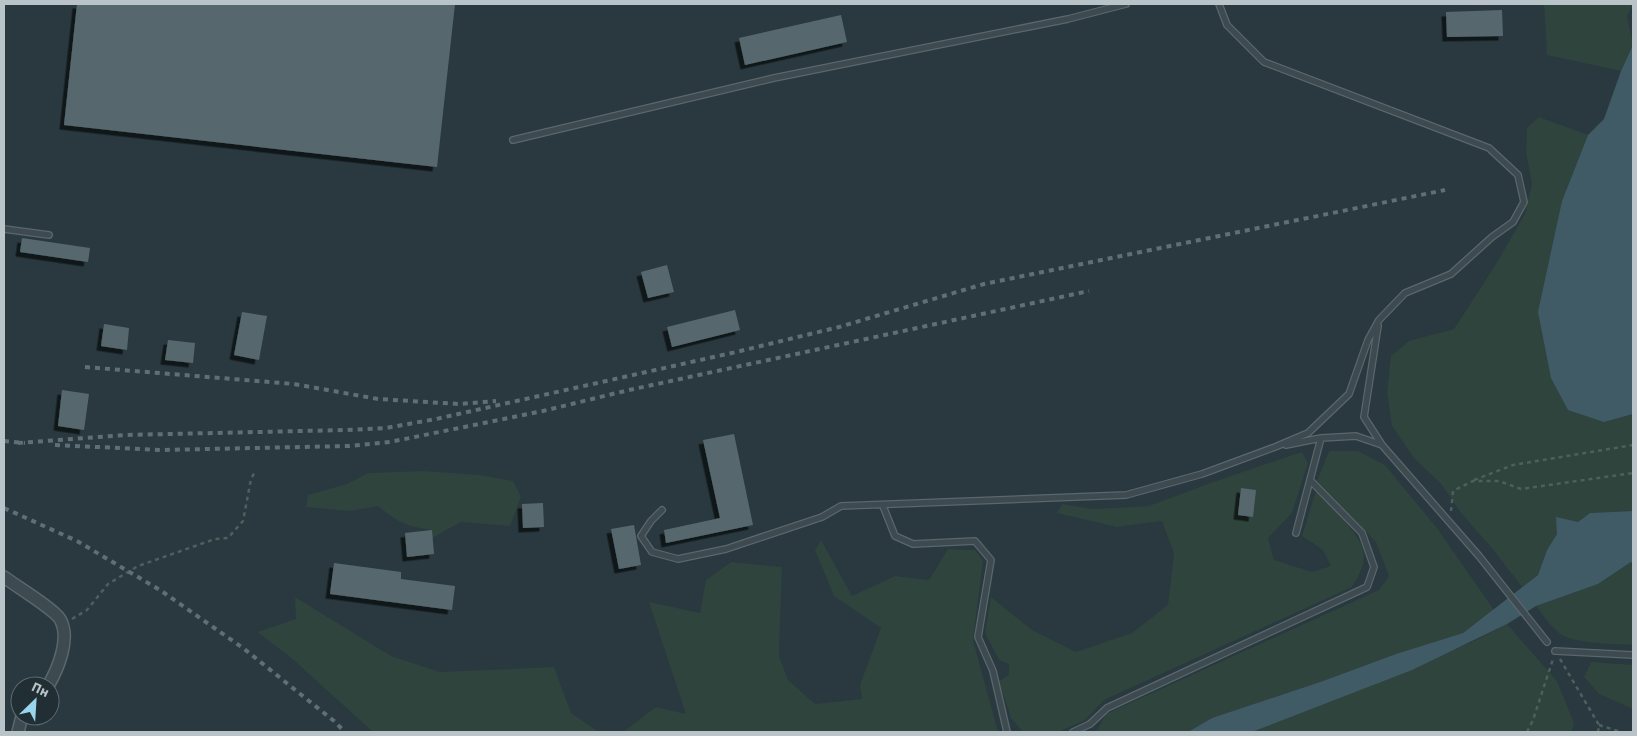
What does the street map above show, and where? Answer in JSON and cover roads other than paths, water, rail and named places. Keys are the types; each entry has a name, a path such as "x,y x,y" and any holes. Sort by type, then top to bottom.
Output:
{"street":[{"path":"4,578 56,614 62,624 65,635 61,658 54,676"}],"lane":[{"path":"513,140 774,78 1068,18 1126,4"},
{"path":"662,510 651,521 641,536 652,552 678,559 726,549 822,517 841,506 883,506 1126,495 1202,474 1308,433 1349,394 1368,340 1379,320 1405,293 1450,274 1492,237 1513,222 1524,202 1518,175 1489,148 1264,62 1227,25 1219,4"},
{"path":"4,229 49,235"},
{"path":"1379,320 1370,368 1364,417 1382,445 1451,523 1547,642"},
{"path":"1274,447 1321,438 1356,436 1382,445"},
{"path":"1296,533 1321,438"},
{"path":"1073,732 1090,724 1107,708 1367,586 1374,567 1362,533 1310,480"},
{"path":"883,506 895,536 913,544 975,541 991,560 978,637 993,671 1007,732"},
{"path":"1555,651 1633,655"}],"water":[{"path":"1633,45 1633,414 1604,422 1568,410 1551,378 1538,312 1562,201 1588,135 1604,119 1621,71"},
{"path":"1633,511 1633,565 1631,562 1598,584 1536,606 1507,624 1412,670 1252,732 1188,732 1212,718 1323,681 1396,654 1463,633 1538,575 1547,550 1557,534 1556,517 1578,522 1590,513"}],"railway":[{"path":"18,443 125,435 386,428 436,419 736,352 839,327 984,284 1445,190"},
{"path":"55,445 161,450 349,446 390,442 543,411 629,390 1089,291"},
{"path":"85,367 294,384 378,399 459,404 496,401"},
{"path":"4,441 25,443"},
{"path":"4,508 77,541 160,590 243,648 345,732"}]}
